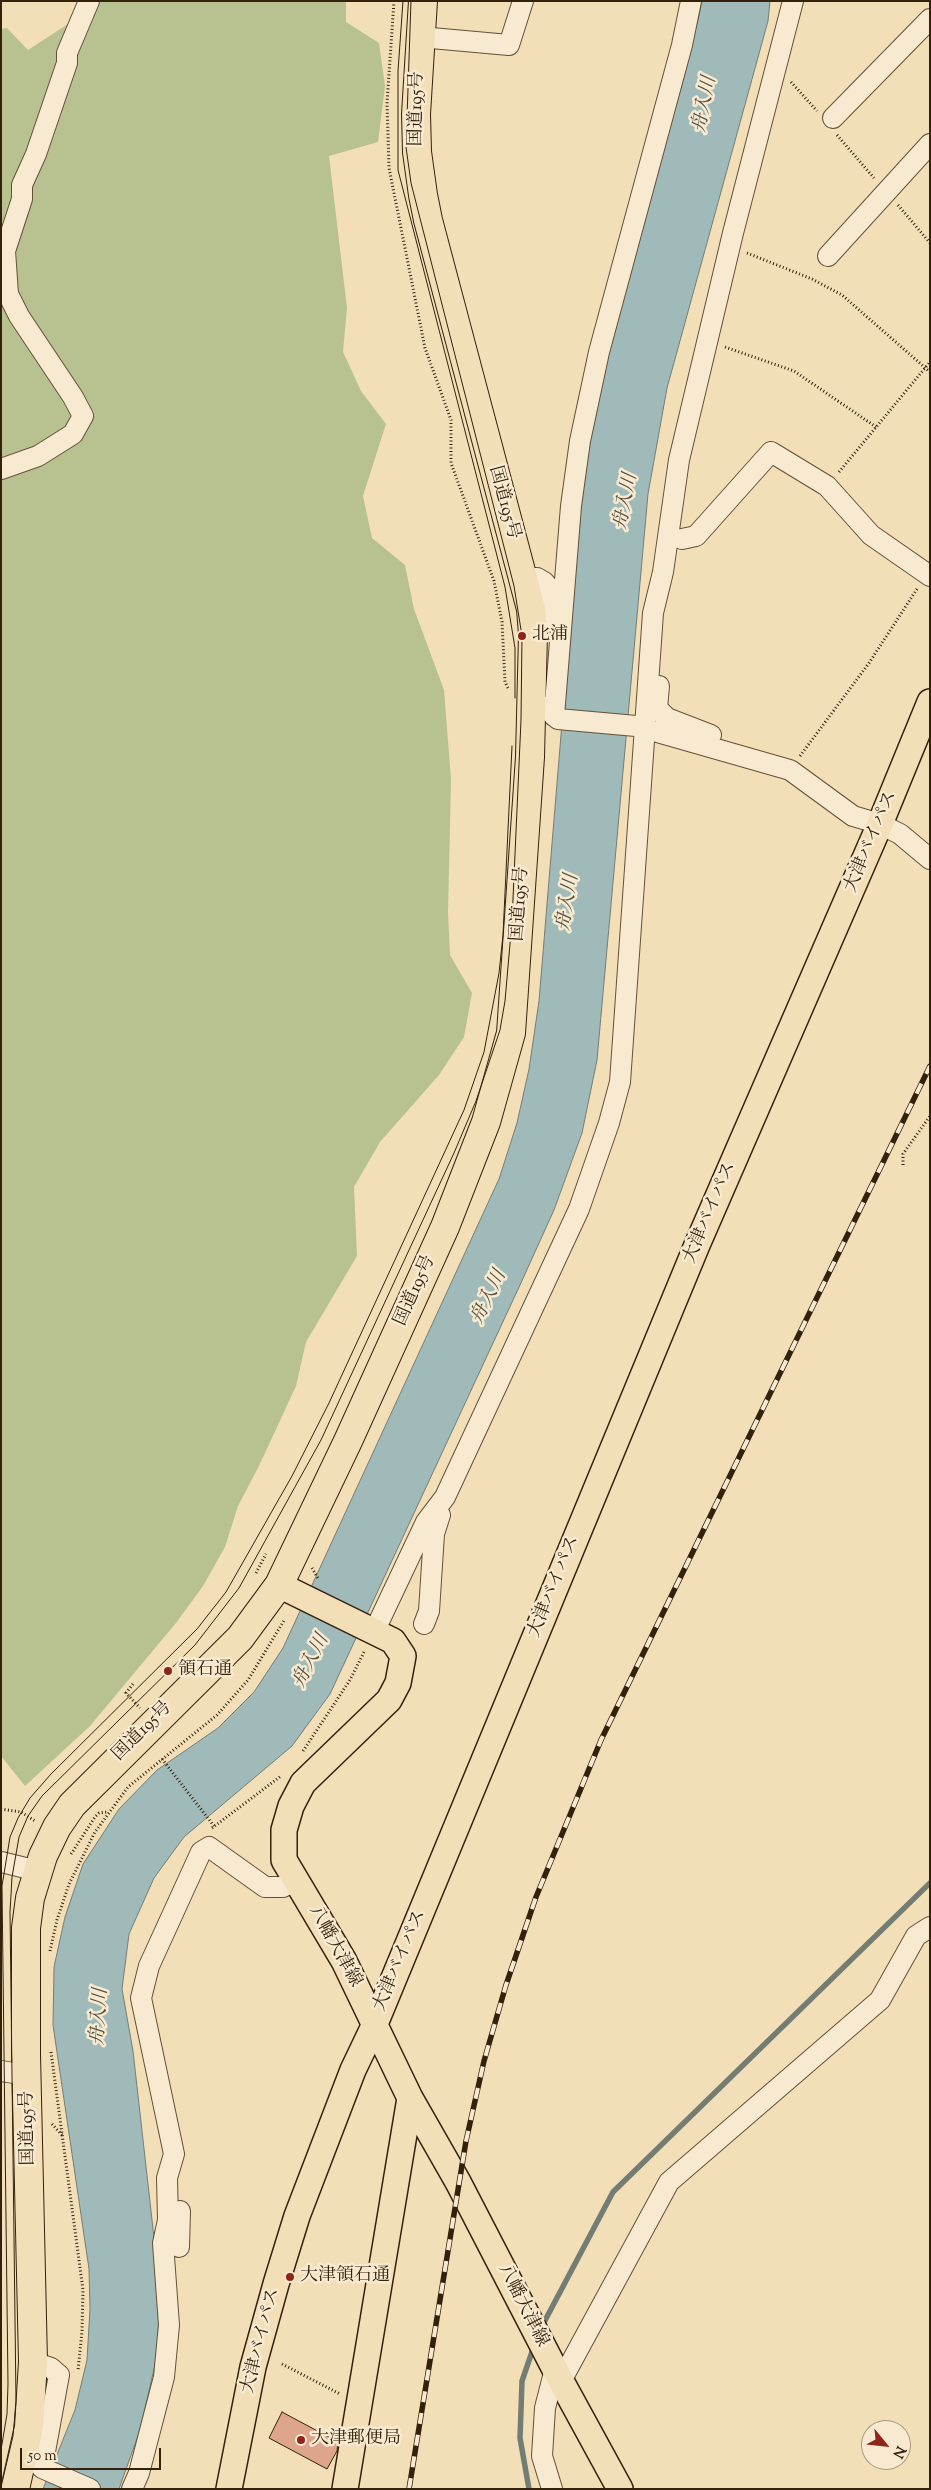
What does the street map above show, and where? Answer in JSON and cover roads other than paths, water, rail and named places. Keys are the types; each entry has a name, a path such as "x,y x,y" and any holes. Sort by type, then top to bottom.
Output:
{"highway":[{"name":"国道195号","path":"14,2489 29,2427 33,2362 14,2071 26,1928 30,1898 38,1871 57,1827 72,1805 240,1638 293,1593 348,1442 445,1227 486,1122 511,1033 528,796 533,666 531,609 428,220 417,152 416,114 423,1"}],"main road":[{"name":"大津バイパス","path":"229,2489 253,2367 297,2216 353,2070 375,2024 697,1245 880,824 930,702"},
{"name":"八幡大津線","path":"293,1593 393,1641 403,1656 398,1683 389,1700 304,1783 291,1806 284,1830 284,1860 344,1961 410,2098 458,2182 558,2375 620,2489"},
{"path":"345,2489 410,2098"}],"street":[{"path":"1,469 38,456 73,434 83,416 74,397 19,316 8,294 5,258 22,200 22,185 36,154 67,63 67,53 89,1"},
{"path":"420,37 509,45 523,1"},
{"path":"556,718 571,506 580,441 599,352 682,46 691,1"},
{"path":"424,1624 429,1611 434,1534 445,1497 579,1209 610,1123 620,1082 641,728 653,613 663,572 679,460 730,246 794,1"},
{"path":"830,123 930,19"},
{"path":"828,256 930,144"},
{"path":"682,539 696,536 771,452 827,486 871,535 928,575"},
{"path":"676,480 686,511 666,620 657,708 667,718 753,752 785,769 853,816 880,824 900,834 930,859"},
{"path":"523,580 537,578 550,589 551,663 548,710 556,718 641,728 785,769"},
{"path":"371,1630 426,1522 445,1497"},
{"path":"179,2247 180,2205 174,2154 141,1998 149,1966 166,1925 201,1852 209,1847 265,1887 283,1887 296,1880"},
{"path":"1,1862 38,1871"},
{"path":"552,2489 542,2456 545,2408 558,2375 669,2182 880,2000 916,1936 930,1927"},
{"path":"132,2489 139,2473 164,2377 169,2325 163,2243 168,2220 167,2178 174,2154"},
{"path":"33,2362 51,2368 59,2375 42,2468 90,2489"}],"water":[{"name":"舟入川","path":"702,1 770,1 768,21 667,388 648,494 597,1060 582,1133 554,1210 330,1694 292,1746 184,1837 154,1878 129,1934 122,1989 133,2051 160,2291 157,2356 140,2430 119,2489 43,2489 75,2410 87,2360 90,2309 89,2269 53,2025 54,1967 65,1917 83,1864 119,1809 157,1770 218,1728 254,1692 283,1648 499,1179 517,1123 529,1069 539,1001 582,481 602,371"}],"waterway":[{"path":"541,2328 613,2192 930,1883"},
{"path":"529,2489 520,2438 522,2381 534,2346"}],"tram line":[{"path":"403,1 398,71 398,170 505,587 515,648 515,698"},
{"path":"1,2487 13,2436 16,2401 10,1912 12,1877 19,1837 28,1816 42,1796 195,1645 239,1588 321,1440 454,1153 476,1101 500,1030 505,1001 512,921 521,720 522,636 514,586 411,183 406,147 411,1"},
{"path":"1,2450 7,2414 8,2384 2,1886 10,1837 18,1818 30,1798 51,1774 197,1629 226,1592 292,1476 329,1403 464,1110 484,1052 499,973 503,935 512,746"}],"railway":[{"path":"409,2489 466,2141 484,2061 506,1985 536,1897 601,1740 930,1066"}],"place":[{"name":"北浦","path":"522,636"},
{"name":"領石通","path":"168,1671"},
{"name":"大津領石通","path":"290,2277"},
{"name":"大津郵便局","path":"301,2440"}]}
